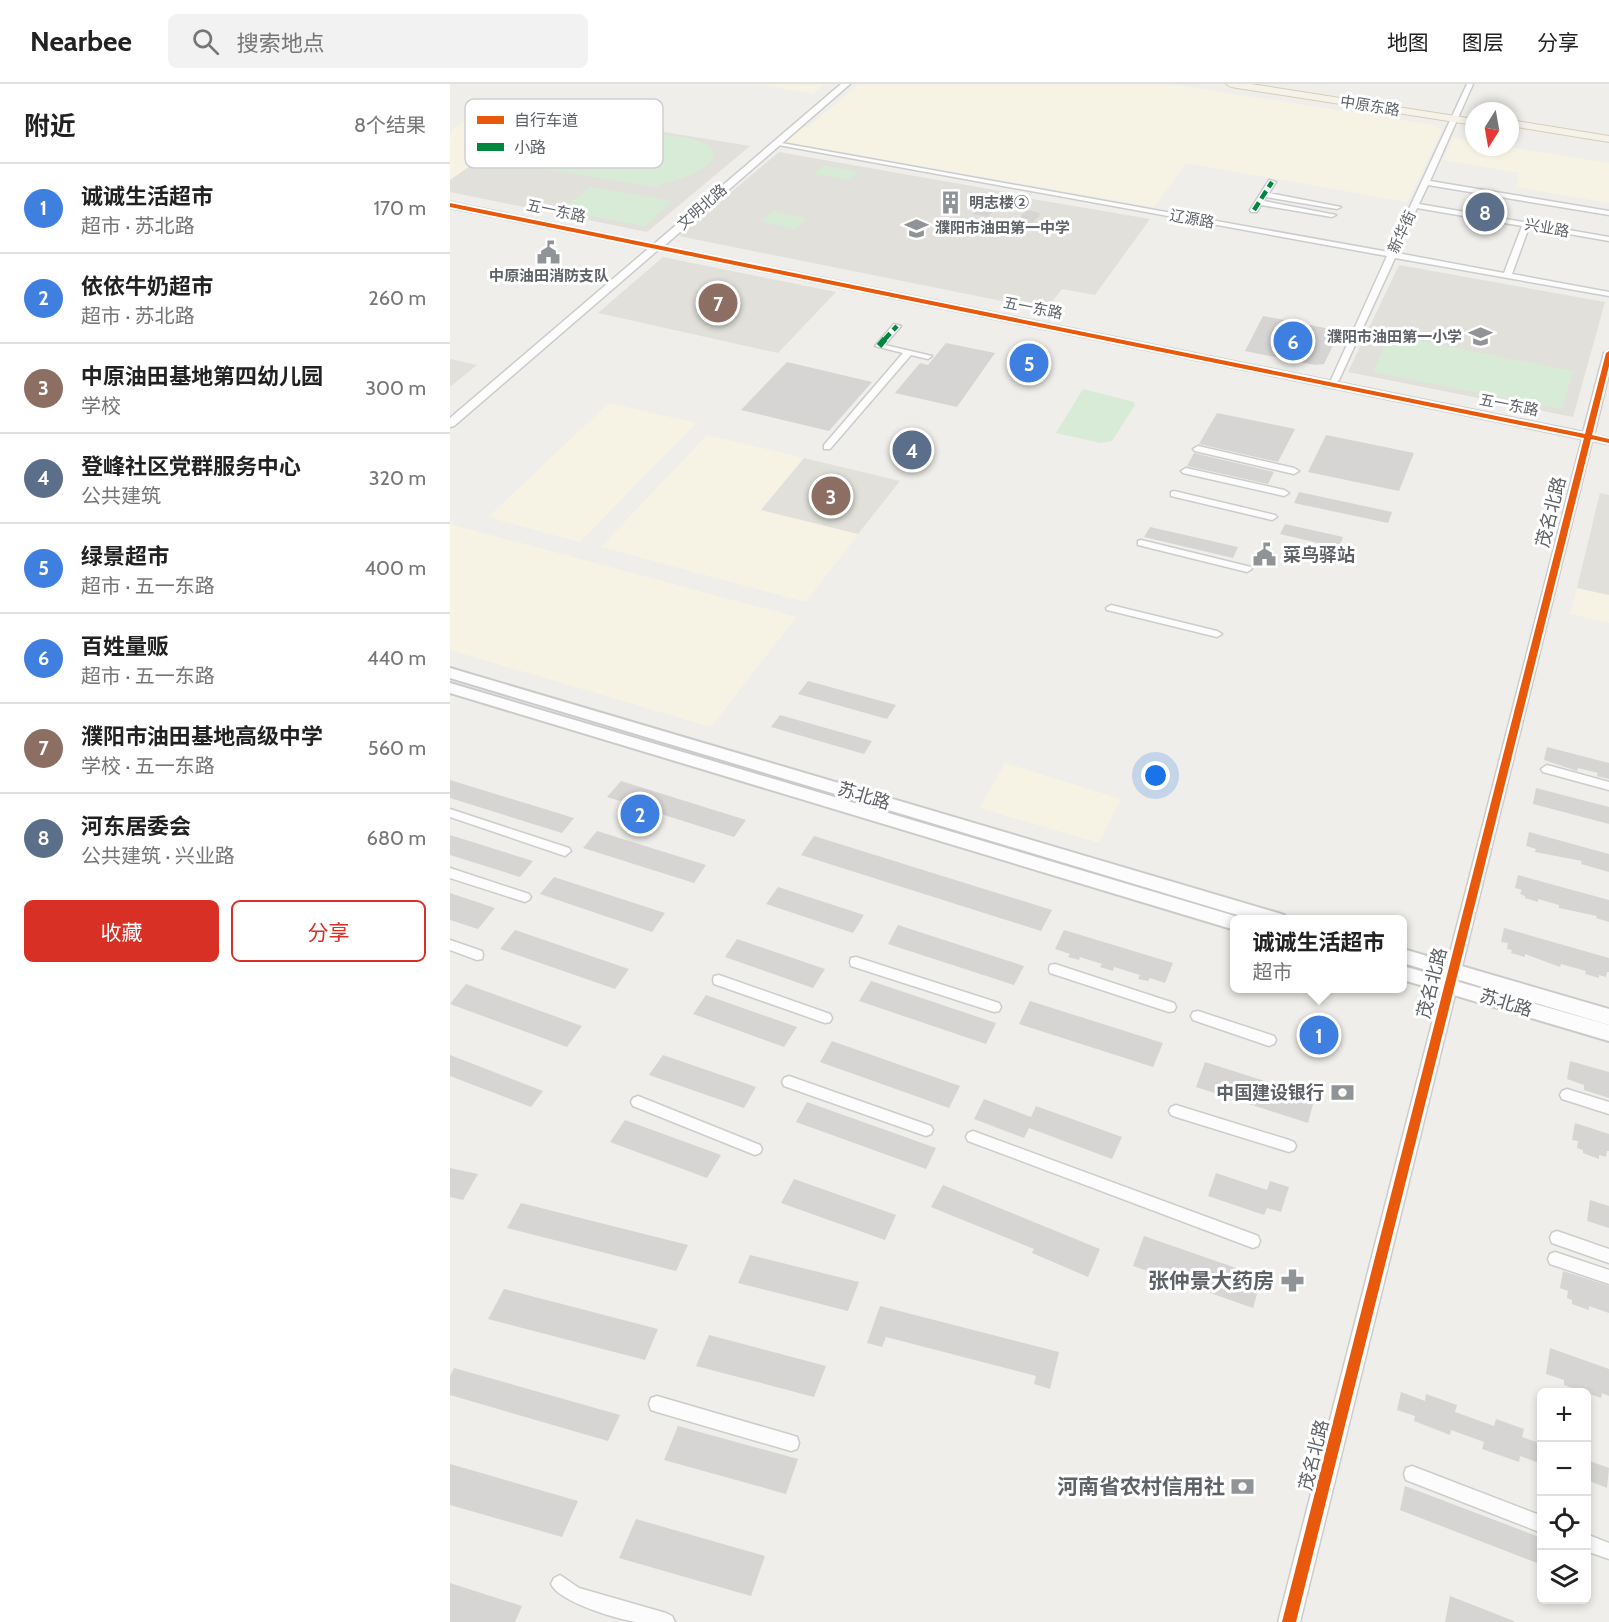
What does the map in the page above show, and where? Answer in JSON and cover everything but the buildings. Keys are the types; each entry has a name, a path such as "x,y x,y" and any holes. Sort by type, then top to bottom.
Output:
{"main road":[{"name":"中原东路","path":"1231,84 1455,117"},
{"name":"中原东路","path":"1256,84 1465,119"},
{"path":"1519,126 1609,141"},
{"name":"苏北路","path":"450,673 1261,915"},
{"name":"苏北路","path":"450,688 1230,922"},
{"name":"苏北路","path":"1407,958 1450,978 1609,1033"},
{"name":"苏北路","path":"1407,973 1450,978 1609,1017"}],"street":[{"name":"文明北路","path":"450,424 836,84"},
{"name":"文明北路","path":"450,413 846,84"},
{"name":"新华街","path":"1335,380 1470,84"},
{"name":"辽源路","path":"776,144 1609,294"},
{"path":"1254,210 1272,182"},
{"path":"1425,182 1609,213"},
{"path":"1264,194 1337,207"},
{"name":"五一东路","path":"450,200 653,244 1588,434 1609,435"},
{"path":"1259,202 1332,215"},
{"name":"五一东路","path":"450,205 1335,380 1588,434 1609,441"},
{"name":"兴业路","path":"1414,205 1609,239"},
{"path":"1508,276 1526,224"},
{"path":"897,326 879,346 928,356"},
{"path":"827,447 909,352"},
{"name":"茂名北路","path":"1288,1622 1609,353"},
{"path":"1198,449 1294,471"},
{"path":"1186,471 1284,493"},
{"path":"1174,494 1272,517"},
{"path":"1141,543 1247,569"},
{"path":"1111,608 1217,634"},
{"path":"1547,770 1609,786"},
{"path":"450,813 565,850"},
{"path":"450,873 525,897"},
{"path":"450,945 477,954"},
{"path":"856,962 994,1007"},
{"path":"1054,969 1169,1007"},
{"path":"719,980 825,1017"},
{"path":"1197,1016 1269,1040"},
{"path":"789,1082 926,1130"},
{"path":"1567,1095 1609,1108"},
{"path":"638,1102 755,1149"},
{"path":"1176,1111 1289,1146"},
{"path":"973,1137 1253,1241"},
{"path":"1557,1238 1609,1256"},
{"path":"1555,1259 1609,1278"},
{"path":"657,1404 791,1443"},
{"path":"1412,1474 1537,1523"},
{"path":"1591,1544 1609,1551"},
{"path":"560,1584 575,1595 666,1622"}],"shaded area":[{"path":"758,84 824,84 813,94"},
{"path":"859,84 1171,84 1433,125 1442,130 1407,202 1186,163 1154,207 786,142 803,126 808,127"},
{"path":"465,121 465,168 467,168 450,180 450,131"},
{"path":"663,132 750,146 647,232 450,192 450,180 467,168 663,168"},
{"path":"1453,138 1465,140 1465,156 1519,156 1519,149 1609,163 1609,203 1516,187 1519,173 1443,160"},
{"name":"濮阳市油田第一中学","path":"779,152 1150,219 1095,295 1062,289 1046,310 679,236"},
{"path":"663,257 836,292 778,353 598,313"},
{"name":"濮阳市油田第一小学","path":"1399,265 1605,302 1573,417 1348,372"},
{"path":"450,359 477,365 450,387"},
{"path":"609,403 696,423 580,542 488,517"},
{"path":"707,435 804,458 761,510 858,534 806,602 601,547"},
{"path":"804,458 900,481 858,534 761,510"},
{"path":"1600,493 1609,495 1609,595 1577,588"},
{"path":"450,524 796,617 711,727 450,650"},
{"path":"1577,588 1609,595 1609,623 1570,614"},
{"path":"1005,763 1121,799 1099,843 980,808"}],"green space":[{"path":"663,134 689,138 706,144 713,151 712,159 707,166 657,187 538,168 663,168"},
{"path":"824,165 858,172 849,180 814,174"},
{"path":"589,187 672,201 645,226 561,211"},
{"path":"773,211 807,218 796,229 761,222"},
{"path":"1390,335 1573,371 1562,409 1373,372"},
{"path":"1083,389 1134,402 1135,405 1112,441 1101,443 1056,433"}],"marked path":[{"path":"1254,210 1272,182"},
{"path":"879,346 897,326"}],"cycle path":[{"path":"450,205 1609,441"},
{"path":"1289,1622 1609,353"}],"place":[{"name":"明志楼②","path":"951,203"},
{"name":"河东居委会","path":"1485,212"},
{"name":"濮阳市油田第一中学","path":"917,228"},
{"name":"中原油田消防支队","path":"549,252"},
{"name":"濮阳市油田基地高级中学","path":"718,303"},
{"name":"濮阳市油田第一小学","path":"1480,337"},
{"name":"百姓量贩","path":"1293,341"},
{"name":"绿景超市","path":"1029,363"},
{"name":"登峰社区党群服务中心","path":"912,450"},
{"name":"中原油田基地第四幼儿园","path":"831,496"},
{"name":"菜鸟驿站","path":"1265,555"},
{"name":"依依牛奶超市","path":"640,814"},
{"name":"诚诚生活超市","path":"1319,1035"},
{"name":"中国建设银行","path":"1342,1093"},
{"name":"张仲景大药房","path":"1292,1281"},
{"name":"河南省农村信用社","path":"1243,1487"}]}
